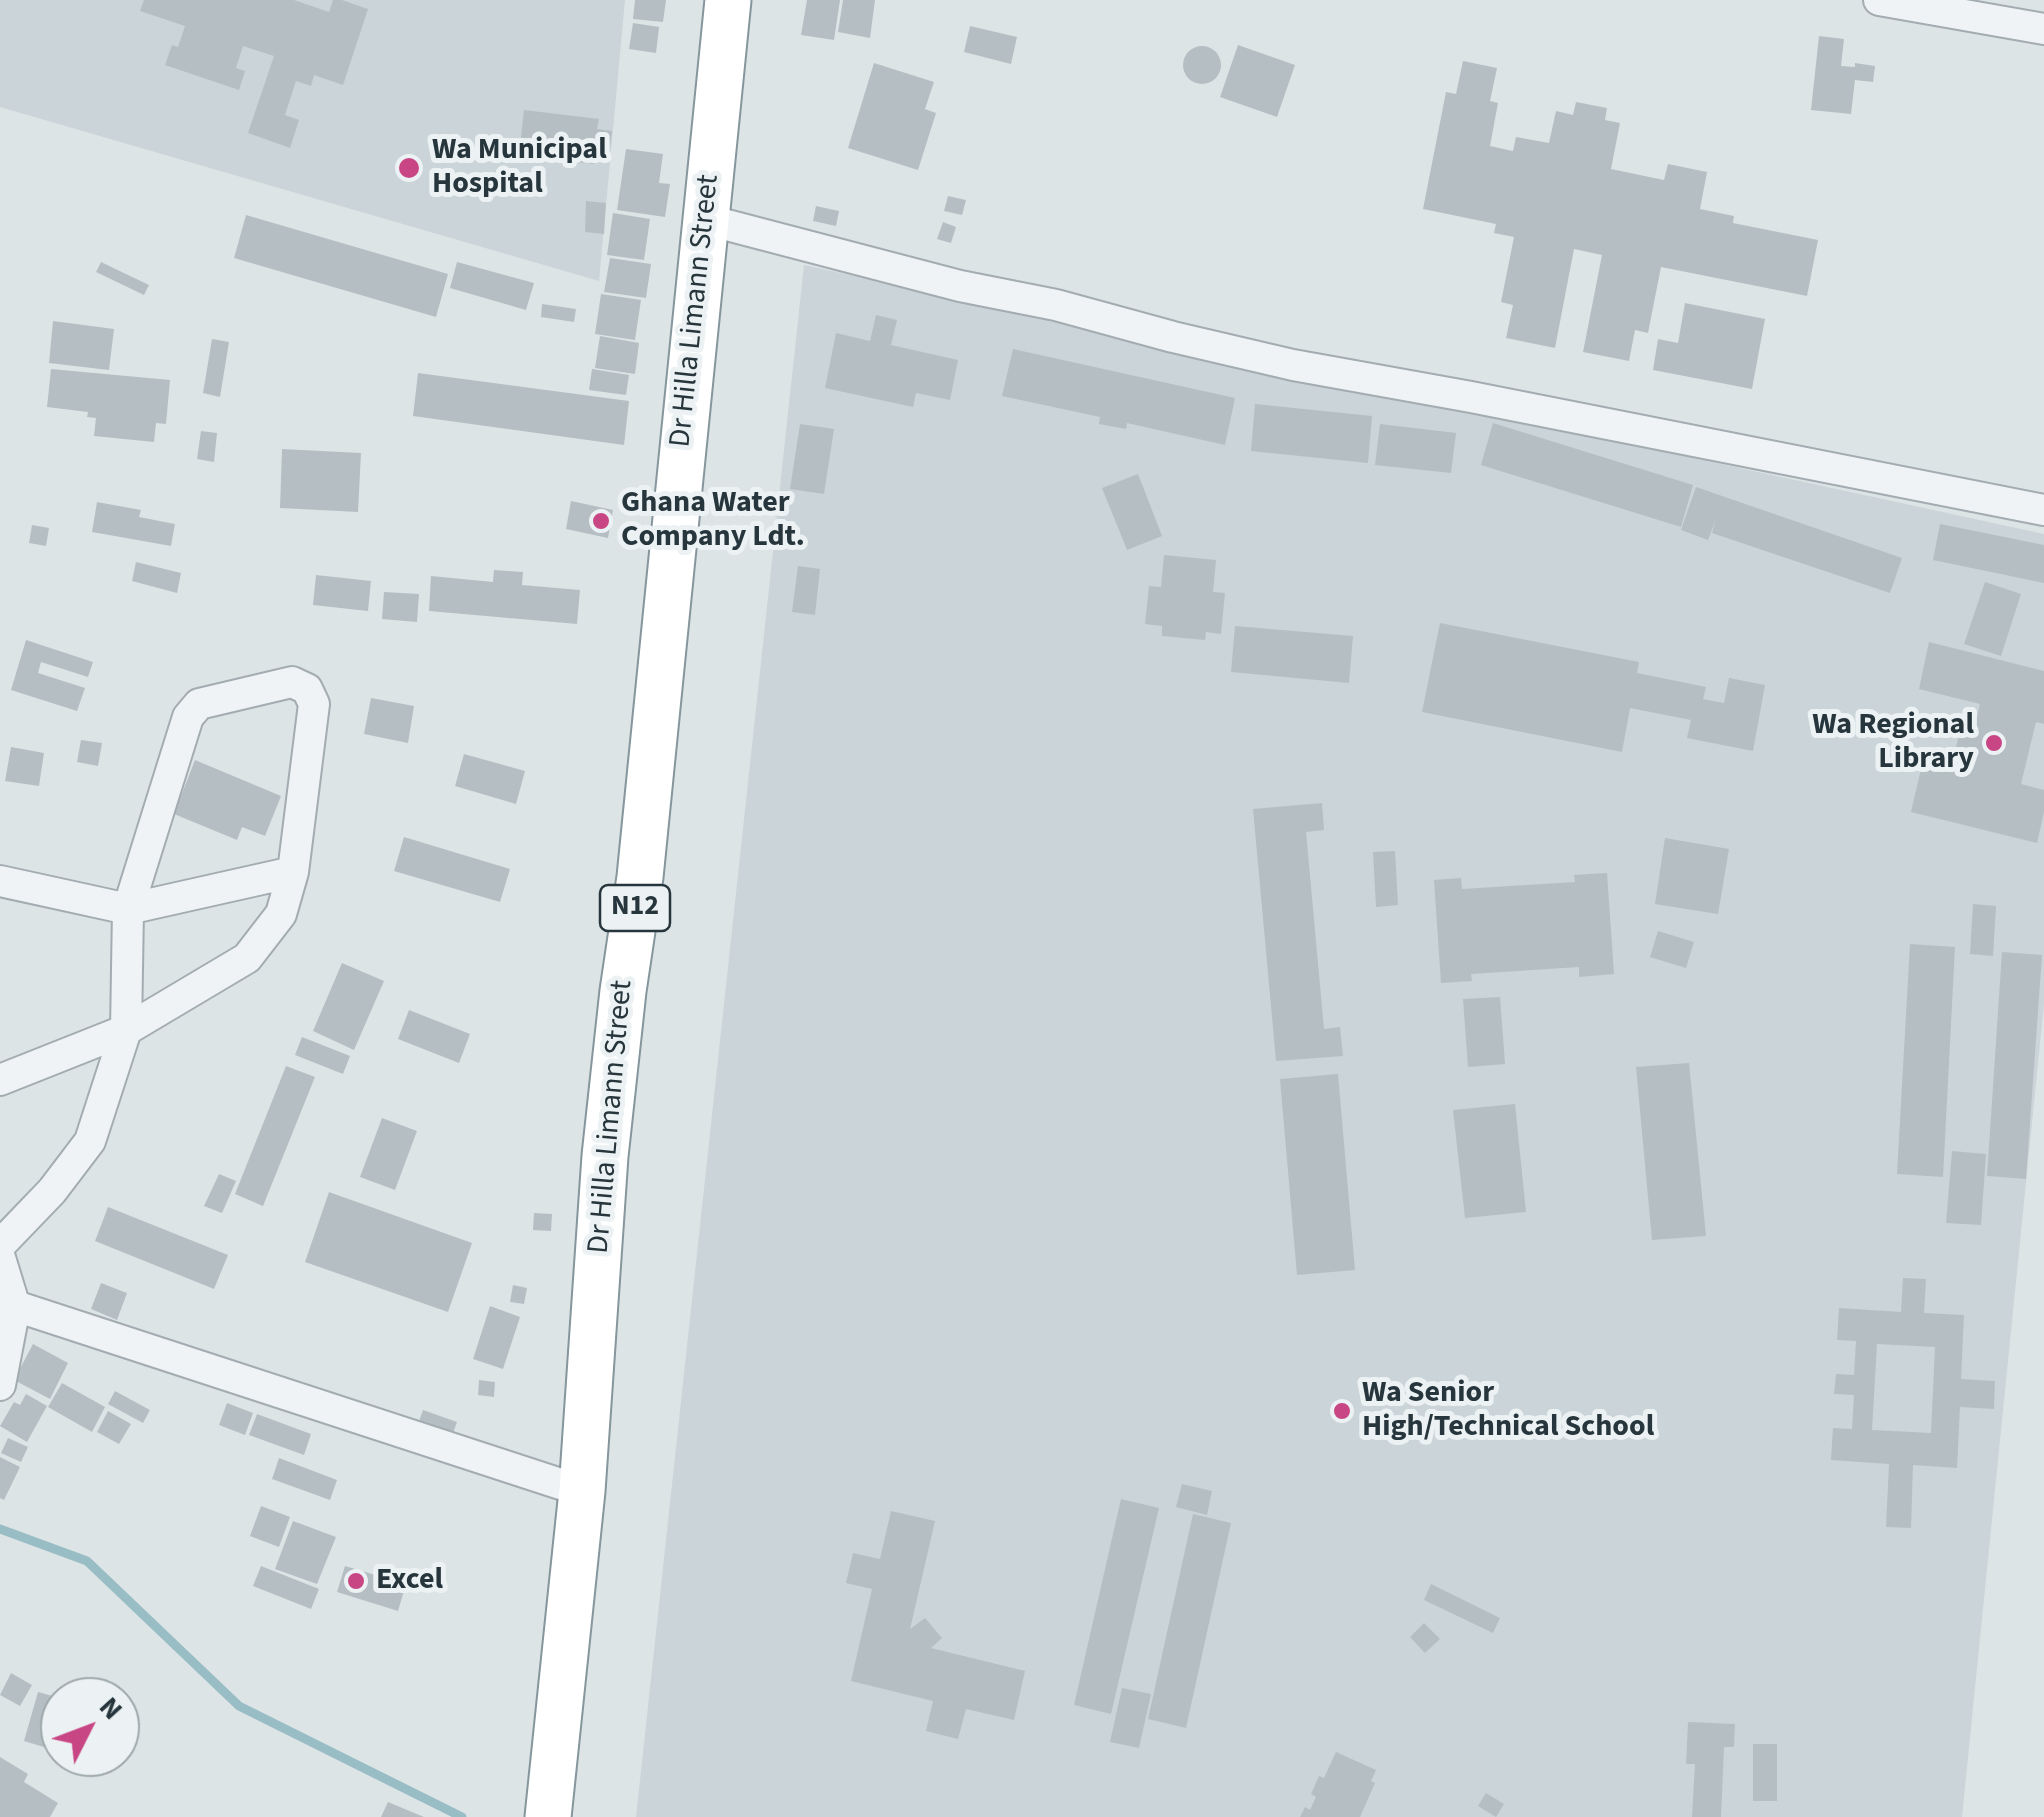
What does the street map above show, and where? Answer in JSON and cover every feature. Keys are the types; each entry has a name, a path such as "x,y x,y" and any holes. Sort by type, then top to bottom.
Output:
{"highway":[{"name":"Dr Hilla Limann Street","path":"548,1817 582,1491 605,1156 640,877 728,0"}],"street":[{"path":"1879,0 2044,29"},
{"path":"704,219 960,286 1056,304 1293,365 2044,510"},
{"path":"0,1080 126,1030 248,958 281,914 293,872 314,704 307,689 292,682 199,704 188,717 128,909 126,1030 90,1140 52,1191 0,1245"},
{"path":"0,881 128,909 293,872"},
{"path":"0,1258 8,1304 0,1385"},
{"path":"8,1304 582,1491"}],"shaded area":[{"name":"Wa Municipal Hospital","path":"0,0 625,0 599,281 0,107"},
{"name":"Wa Senior High/Technical School","path":"804,265 2044,534 2044,1004 1962,1817 636,1817"}],"building":[{"path":"144,0 294,0 329,12 333,0 342,0 368,9 343,85 314,75 311,86 296,81 285,115 299,120 290,148 248,133 274,56 243,46 236,68 245,71 239,90 165,65 172,45 178,47 185,26 140,11"},
{"path":"635,0 666,0 663,22 633,19"},
{"path":"807,0 840,0 834,40 801,35"},
{"path":"843,0 875,0 870,38 838,32"},
{"path":"633,23 659,27 656,53 629,49"},
{"path":"970,26 1017,37 1011,64 964,52"},
{"path":"1819,36 1844,39 1841,66 1875,66 1873,82 1855,80 1851,114 1811,110"},
{"path":"1238,45 1295,65 1277,117 1220,97"},
{"path":"1202,46 1215,52 1221,65 1215,78 1202,84 1189,78 1183,65 1189,52"},
{"path":"1463,61 1497,68 1490,101 1498,103 1490,146 1513,151 1516,137 1549,143 1556,111 1573,115 1576,102 1607,108 1605,120 1620,123 1611,169 1664,180 1668,164 1707,172 1700,209 1734,216 1733,223 1818,240 1807,296 1661,267 1648,333 1635,330 1629,361 1583,352 1602,255 1574,249 1555,348 1506,338 1513,305 1501,302 1514,237 1494,233 1496,224 1423,209 1446,92 1456,94"},
{"path":"874,63 934,82 925,109 936,113 918,170 848,148"},
{"path":"524,110 599,119 597,129 612,131 609,153 595,151 594,164 519,155"},
{"path":"626,149 663,154 659,183 670,184 665,217 617,210"},
{"path":"948,196 966,200 962,215 944,211"},
{"path":"586,201 606,203 604,234 585,232"},
{"path":"816,206 839,211 836,226 813,221"},
{"path":"613,213 650,219 644,260 607,255"},
{"path":"246,215 448,274 436,317 234,258"},
{"path":"943,222 956,227 951,243 937,239"},
{"path":"610,258 651,264 646,298 604,292"},
{"path":"101,262 149,285 144,295 96,272"},
{"path":"457,262 534,283 526,310 450,288"},
{"path":"601,294 641,300 635,340 595,334"},
{"path":"1685,303 1765,319 1752,389 1653,370 1658,339 1678,343"},
{"path":"542,304 576,309 574,322 541,317"},
{"path":"876,315 897,320 891,345 958,360 950,400 916,393 913,407 825,388 836,333 870,341"},
{"path":"53,321 114,329 109,370 49,363"},
{"path":"600,336 639,343 635,374 595,368"},
{"path":"212,339 229,342 220,397 203,393"},
{"path":"1013,349 1235,398 1225,445 1127,423 1126,429 1099,424 1100,417 1002,396"},
{"path":"51,369 170,380 166,424 156,423 154,442 94,436 96,418 87,417 88,412 47,407"},
{"path":"592,369 629,375 626,395 589,390"},
{"path":"418,373 629,401 624,445 413,416"},
{"path":"1255,404 1372,416 1368,463 1251,451"},
{"path":"1493,423 1693,485 1681,527 1481,465"},
{"path":"800,424 834,429 824,494 790,489"},
{"path":"1380,424 1456,433 1451,473 1375,465"},
{"path":"201,431 217,433 214,462 197,459"},
{"path":"282,449 361,453 358,512 280,508"},
{"path":"1138,474 1162,536 1127,550 1102,488"},
{"path":"1696,487 1902,558 1890,593 1712,533 1716,519 1708,540 1681,530"},
{"path":"571,501 613,510 608,538 566,529"},
{"path":"97,502 141,510 139,517 175,524 171,546 92,532"},
{"path":"1940,524 2044,545 2044,583 1933,560"},
{"path":"32,525 49,528 46,546 29,543"},
{"path":"1164,555 1216,560 1213,592 1225,593 1221,634 1206,632 1205,640 1162,636 1162,626 1145,624 1149,586 1161,587"},
{"path":"136,562 181,573 177,593 132,581"},
{"path":"798,566 820,569 815,615 792,612"},
{"path":"494,570 523,572 522,585 580,590 577,624 429,611 431,576 493,582"},
{"path":"316,575 371,581 368,611 313,605"},
{"path":"1985,582 2021,594 2001,656 1964,644"},
{"path":"384,592 419,594 417,622 382,619"},
{"path":"1440,623 1639,662 1637,673 1706,687 1703,699 1724,703 1729,678 1765,685 1753,751 1687,738 1691,720 1630,708 1622,752 1422,712"},
{"path":"1235,626 1353,636 1349,683 1231,672"},
{"path":"26,640 93,662 88,677 41,662 38,673 85,688 77,711 11,690"},
{"name":"Wa Regional Library","path":"1929,642 2044,671 2044,724 2036,722 2021,784 2044,790 2037,843 1911,812 1923,760 1966,771 1967,767 1952,763 1962,723 1975,726 1980,704 1919,689"},
{"path":"371,698 414,706 408,743 364,734"},
{"path":"81,740 102,743 98,766 77,762"},
{"path":"11,747 44,753 39,786 5,781"},
{"path":"464,754 525,771 516,804 455,786"},
{"path":"195,760 281,796 265,836 242,827 237,840 174,814"},
{"path":"1322,803 1324,830 1306,832 1324,1029 1340,1027 1343,1056 1276,1061 1253,809"},
{"path":"404,837 510,869 500,902 394,871"},
{"path":"1665,838 1729,849 1718,914 1655,904"},
{"path":"1395,851 1398,905 1376,907 1373,852"},
{"path":"1607,873 1614,974 1579,977 1579,967 1471,974 1472,981 1441,983 1434,880 1461,878 1462,889 1575,882 1574,875"},
{"path":"1973,904 1996,906 1993,956 1970,954"},
{"path":"1658,931 1694,942 1686,968 1650,957"},
{"path":"1910,944 1955,947 1943,1177 1897,1174"},
{"path":"2002,952 2042,955 2026,1179 1987,1176"},
{"path":"342,963 384,981 354,1050 313,1031"},
{"path":"1500,997 1505,1064 1468,1067 1463,999"},
{"path":"409,1010 470,1034 459,1063 398,1039"},
{"path":"302,1037 350,1056 343,1074 295,1055"},
{"path":"1689,1063 1706,1236 1652,1240 1636,1067"},
{"path":"286,1066 315,1077 263,1206 235,1194"},
{"path":"1338,1074 1355,1270 1297,1275 1280,1079"},
{"path":"1515,1104 1526,1212 1465,1218 1453,1110"},
{"path":"382,1118 417,1131 395,1190 360,1177"},
{"path":"1952,1151 1986,1154 1981,1225 1946,1223"},
{"path":"219,1174 236,1181 222,1213 204,1206"},
{"path":"329,1192 472,1243 448,1312 305,1262"},
{"path":"108,1207 228,1255 214,1289 95,1241"},
{"path":"534,1213 552,1214 551,1231 533,1230"},
{"path":"1903,1278 1926,1279 1924,1313 1964,1315 1961,1379 1995,1381 1994,1409 1960,1407 1957,1468 1913,1465 1911,1528 1886,1527 1889,1464 1831,1460 1833,1428 1852,1429 1854,1395 1834,1394 1836,1374 1854,1375 1856,1341 1837,1340 1839,1308 1901,1312","holes":["1877,1344 1935,1347 1931,1433 1872,1430"]},
{"path":"101,1283 127,1293 117,1320 91,1309"},
{"path":"513,1285 527,1288 524,1304 510,1302"},
{"path":"490,1306 520,1317 503,1369 473,1359"},
{"path":"33,1344 68,1363 50,1399 14,1380"},
{"path":"479,1380 495,1382 494,1397 478,1395"},
{"path":"62,1383 105,1407 92,1432 48,1407"},
{"path":"115,1391 150,1410 143,1423 108,1404"},
{"path":"26,1394 47,1406 27,1442 0,1426 14,1402 20,1405"},
{"path":"227,1403 253,1413 245,1435 219,1425"},
{"path":"423,1410 457,1422 452,1436 418,1424"},
{"path":"108,1411 131,1424 119,1444 97,1432"},
{"path":"257,1414 311,1434 304,1455 249,1435"},
{"path":"8,1438 28,1447 21,1462 1,1453"},
{"path":"0,1457 20,1467 4,1500 0,1498"},
{"path":"279,1458 337,1480 330,1500 272,1479"},
{"path":"1182,1484 1212,1491 1207,1515 1176,1507"},
{"path":"1121,1499 1159,1508 1111,1714 1074,1705"},
{"path":"261,1506 290,1517 279,1547 250,1536"},
{"path":"891,1511 935,1521 910,1629 925,1618 942,1638 931,1648 1025,1671 1014,1720 966,1709 958,1739 926,1731 933,1701 851,1681 872,1589 846,1583 853,1553 880,1559"},
{"path":"1193,1514 1231,1523 1186,1728 1148,1719"},
{"path":"293,1521 336,1537 317,1584 275,1569"},
{"path":"261,1566 319,1589 311,1609 253,1586"},
{"path":"345,1566 406,1584 398,1611 337,1592"},
{"path":"1431,1584 1500,1618 1493,1633 1424,1600"},
{"path":"1424,1623 1440,1639 1425,1653 1410,1637"},
{"path":"11,1673 32,1685 20,1706 0,1695"},
{"path":"1122,1688 1151,1694 1139,1748 1110,1742"},
{"path":"38,1692 40,1693 40,1746 24,1741"},
{"path":"1688,1722 1735,1724 1734,1747 1724,1747 1721,1817 1692,1817 1695,1764 1686,1764"},
{"path":"1753,1744 1777,1744 1777,1801 1753,1801"},
{"path":"1336,1752 1376,1770 1371,1781 1375,1783 1360,1817 1300,1817 1305,1807 1310,1810 1316,1797 1311,1794 1319,1776 1324,1778"},
{"path":"0,1757 28,1774 24,1782 58,1803 50,1817 0,1817"},
{"path":"1486,1793 1504,1804 1496,1817 1478,1806"},
{"path":"388,1802 424,1817 381,1817"}],"waterway":[{"path":"0,1529 87,1561 239,1706 462,1817"}],"place":[{"name":"Wa Municipal Hospital","path":"409,168"},
{"name":"Ghana Water Company Ldt.","path":"601,521"},
{"name":"Wa Regional Library","path":"1994,743"},
{"name":"Wa Senior High/Technical School","path":"1342,1411"},
{"name":"Excel","path":"356,1581"}]}
